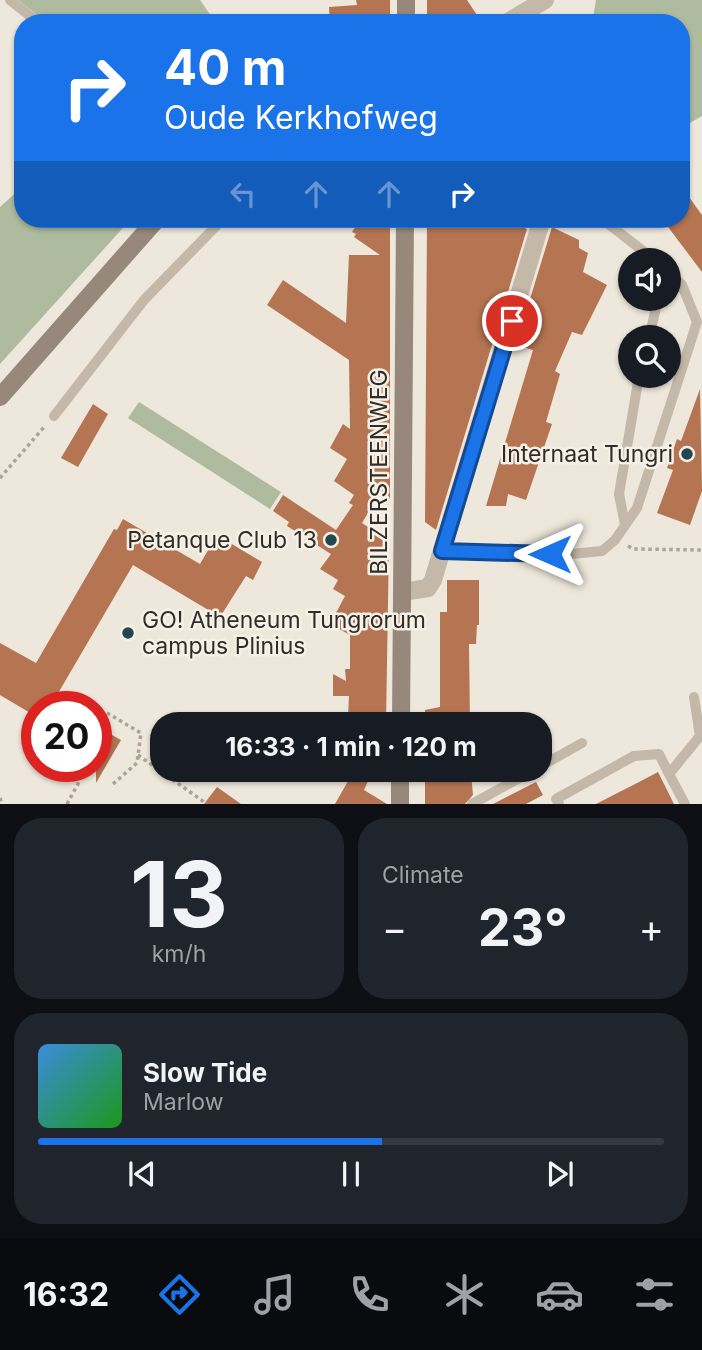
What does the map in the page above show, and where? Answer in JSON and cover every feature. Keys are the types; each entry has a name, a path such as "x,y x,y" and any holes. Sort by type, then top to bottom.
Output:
{"main road":[{"path":"0,397 149,228"},
{"name":"BILZERSTEENWEG","path":"401,712 405,228"},
{"path":"400,782 400,804"}],"street":[{"path":"521,14 545,0"},
{"path":"403,592 428,588 442,551 539,228"}],"lane":[{"path":"9,0 27,14"},
{"path":"54,416 144,300 214,228"},
{"path":"614,228 639,248"},
{"path":"442,551 485,555 571,554 602,551 615,540 636,508 697,322 681,284"},
{"path":"625,525 619,494 637,388"},
{"path":"669,774 700,736 694,697"},
{"path":"552,760 582,743"},
{"path":"559,804 556,799 634,756 659,754 685,804"},
{"path":"472,804 512,782"}],"path":[{"path":"0,478 54,416"},
{"path":"615,540 634,549 702,550"},
{"path":"112,716 141,733 137,763 113,784"},
{"path":"138,755 207,804"},
{"path":"67,804 79,782"},
{"path":"0,798 2,804"}],"green space":[{"path":"18,0 200,0 210,14 36,14"},
{"path":"596,0 702,0 702,116 690,123 690,14 594,14"},
{"path":"14,194 14,228 123,228 0,364 0,207"},
{"path":"139,402 281,492 270,509 128,418"}],"building":[{"path":"356,0 390,0 390,14 329,14 329,7 357,5"},
{"path":"427,0 467,0 476,14 427,14"},
{"path":"690,198 702,215 702,272 669,228 690,228"},
{"path":"354,228 390,228 390,499 380,493 362,523 389,541 386,712 348,712 349,696 333,696 333,674 346,681 345,669 350,669 350,635 330,624 345,596 333,589 338,580 320,569 331,554 287,526 289,522 273,511 283,495 336,530 353,505 349,503 354,495 334,481 347,459 330,448 343,424 350,429 349,360 267,305 283,280 346,323 349,255 380,255 354,237 356,234 352,232"},
{"path":"427,228 525,228 527,229 436,530 425,522"},
{"path":"552,228 554,228 579,240 579,248 588,253 583,272 607,285 582,335 572,332 555,371 560,374 546,422 552,424 526,500 508,494 506,506 486,506 533,350 516,345"},
{"name":"Internaat Tungri","path":"700,389 702,491 690,525 657,513 673,470 667,468 677,439 681,441"},
{"path":"93,404 108,414 78,467 61,458"},
{"path":"123,519 200,564 217,535 262,562 253,580 246,576 220,617 133,565 59,691 21,691 21,707 0,695 0,643 36,663 114,529 117,530"},
{"path":"447,580 479,580 479,625 476,644 469,644 470,712 425,712 440,707 440,612 447,612"},
{"path":"112,735 121,740 112,755"},
{"path":"658,772 674,804 596,804 639,782"},
{"path":"347,782 368,782 364,790 387,804 335,804"},
{"path":"425,782 472,782 473,795 465,804 425,804"},
{"path":"536,782 543,795 526,804 493,804"},
{"path":"217,787 241,804 204,804"}],"place":[{"name":"Internaat Tungri","path":"687,454"},
{"name":"Petanque Club 13","path":"331,540"},
{"name":"GO! Atheneum Tungrorum campus Plinius","path":"128,633"}],"route":[{"path":"512,321 442,551 485,555 550,554"}]}
